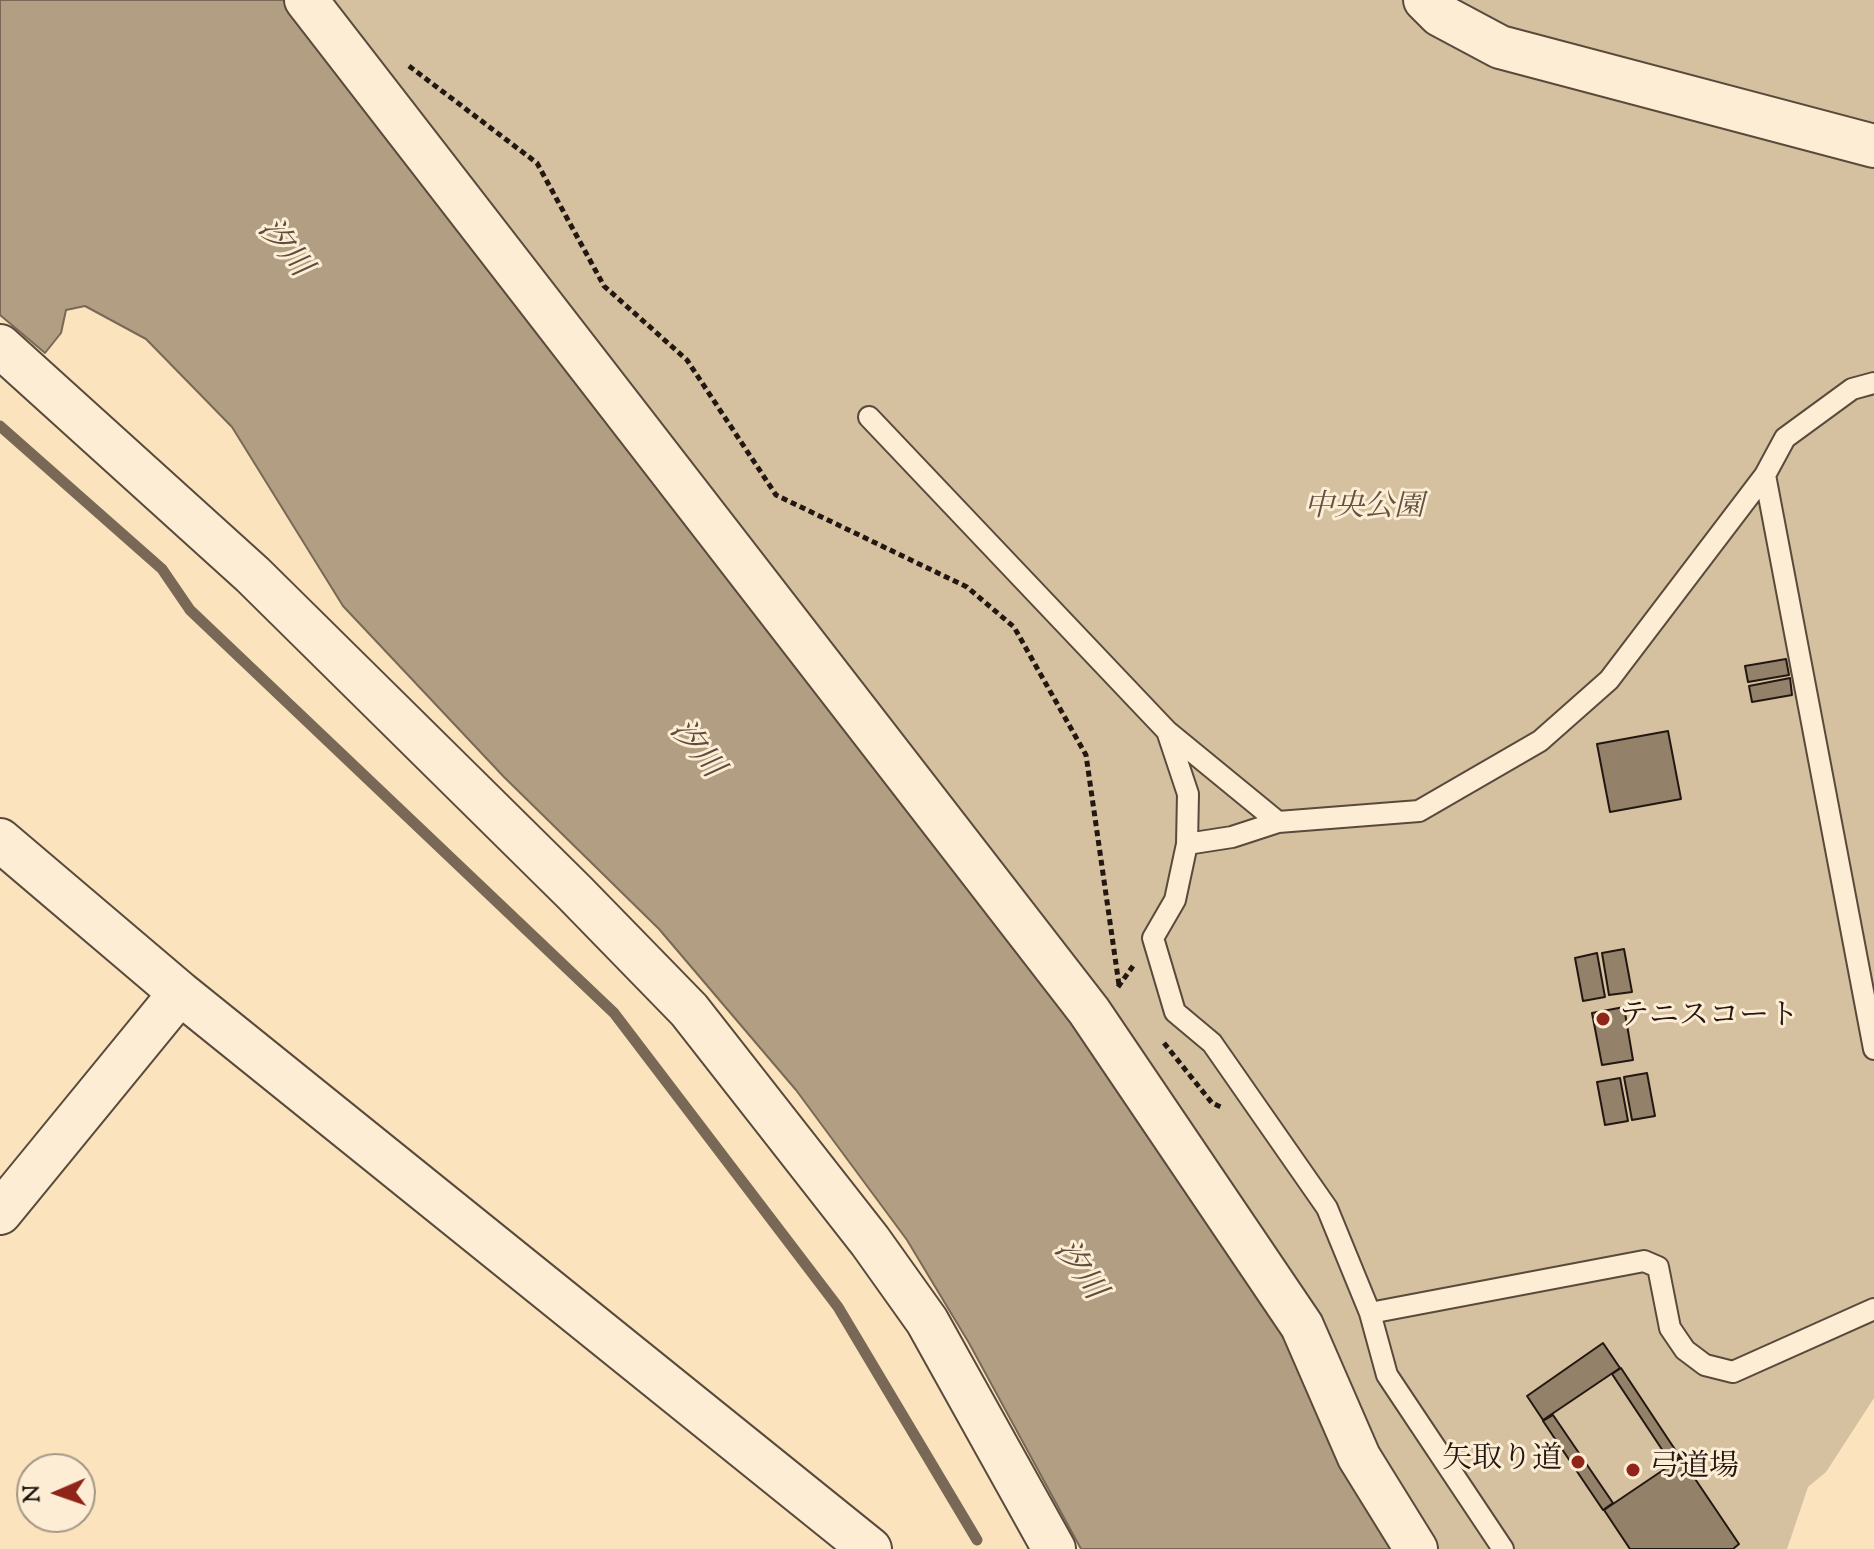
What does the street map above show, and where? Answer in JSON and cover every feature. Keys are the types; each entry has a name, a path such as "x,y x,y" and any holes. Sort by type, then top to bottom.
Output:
{"street":[{"path":"306,0 346,55 1104,998 1302,1326 1359,1457 1416,1549"},
{"path":"1425,0 1440,15 1500,47 1874,146"},
{"path":"0,346 253,575 689,1010 870,1241 927,1321 1054,1549"},
{"path":"0,840 180,993 870,1549"},
{"path":"0,1213 180,993"}],"lane":[{"path":"1187,844 1232,837 1278,822 1419,811 1540,741 1609,680 1765,475 1785,438 1852,389 1874,383"},
{"path":"869,417 1167,731 1278,822"},
{"path":"1765,475 1874,1049"},
{"path":"1167,731 1188,794 1187,844 1175,900 1153,938 1175,1012 1212,1043 1327,1208 1370,1313 1387,1375 1503,1549"},
{"path":"1370,1313 1644,1261 1658,1267 1670,1328 1685,1350 1705,1365 1733,1372 1874,1309"}],"path":[{"path":"346,55 401,60 537,163 604,286 687,360 776,495 967,587 1014,627 1086,755 1104,998"},
{"path":"1104,998 1153,938"},
{"path":"1104,998 1128,997"},
{"path":"1156,1032 1212,1103 1276,1132"}],"green space":[{"name":"中央公園","path":"325,0 1874,0 1874,1398 1826,1472 1808,1487 1787,1549 1430,1549"}],"water":[{"name":"汐川","path":"0,0 295,0 1079,1014 1300,1341 1404,1549 1081,1549 969,1343 907,1240 796,1090 659,929 504,777 343,606 232,427 146,339 85,306 66,310 61,333 45,353 0,315"}],"building":[{"path":"1786,659 1789,675 1748,682 1745,666"},
{"path":"1790,678 1792,695 1752,702 1749,686"},
{"path":"1668,731 1681,799 1610,812 1597,744"},
{"path":"1624,949 1632,992 1609,995 1602,953"},
{"path":"1597,953 1605,997 1583,1001 1575,958"},
{"path":"1624,1007 1633,1060 1602,1065 1592,1013"},
{"path":"1647,1073 1655,1116 1632,1120 1624,1077"},
{"path":"1620,1078 1628,1121 1605,1125 1597,1082"},
{"path":"1603,1343 1620,1368 1543,1420 1527,1396"},
{"path":"1621,1368 1680,1457 1671,1463 1612,1374"},
{"name":"矢取り道","path":"1553,1415 1613,1503 1603,1510 1543,1421"},
{"path":"1681,1458 1739,1544 1733,1549 1630,1549 1604,1510"}],"waterway":[{"path":"0,426 162,569 190,610 614,1013 838,1307 977,1540"}],"place":[{"name":"テニスコート","path":"1603,1019"},
{"name":"矢取り道","path":"1578,1462"},
{"name":"弓道場","path":"1633,1470"}]}
